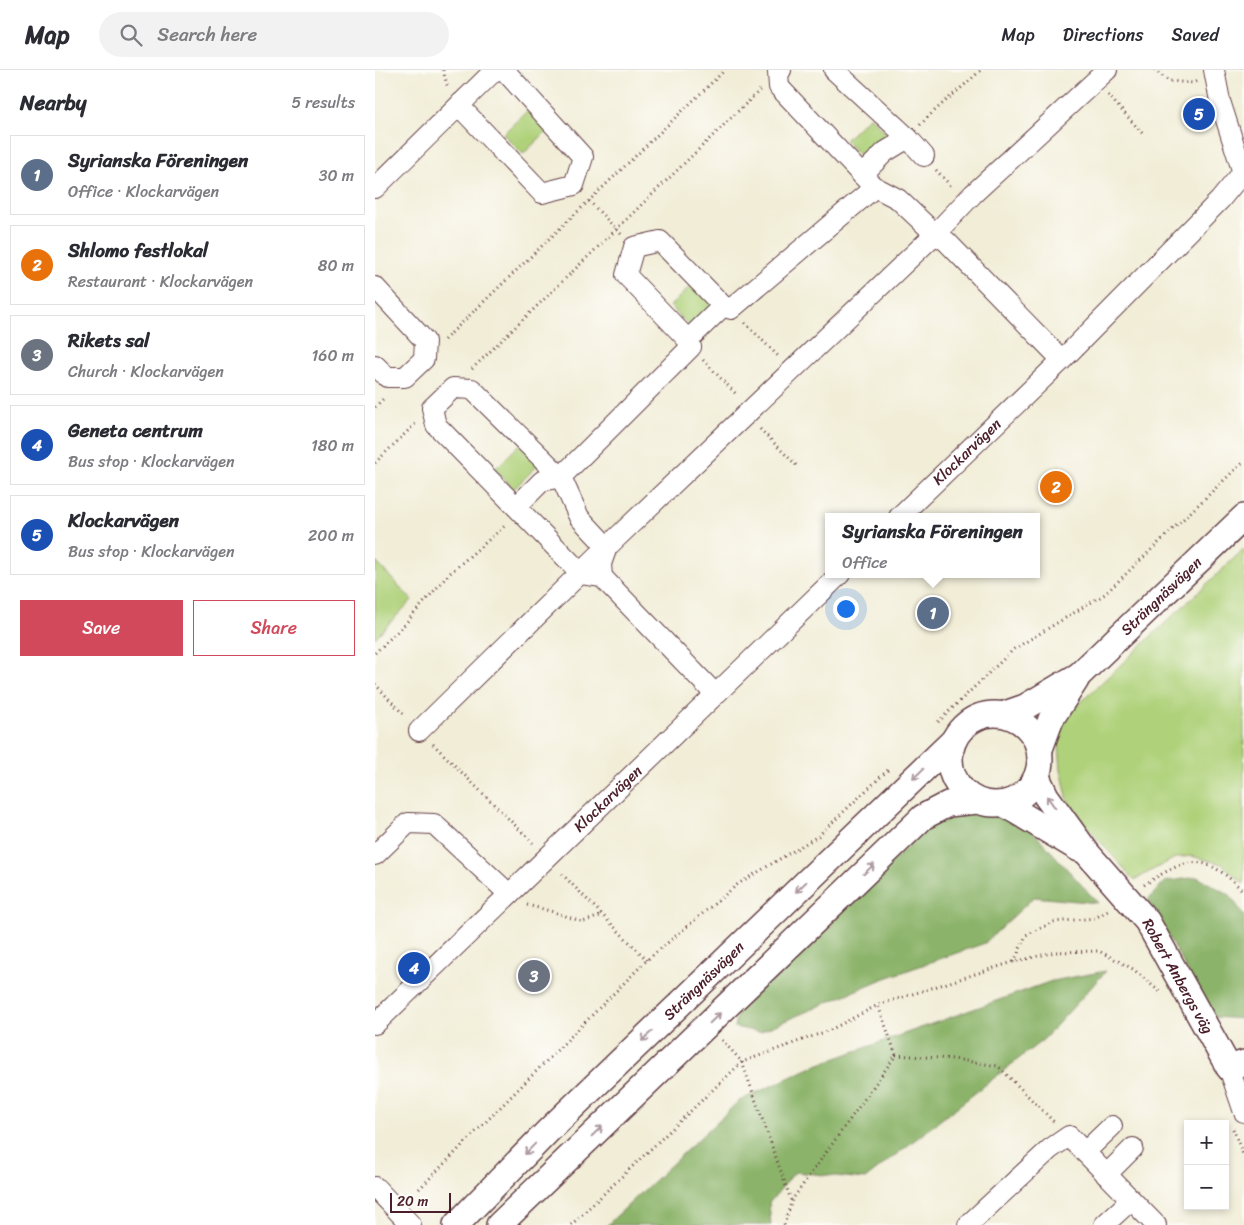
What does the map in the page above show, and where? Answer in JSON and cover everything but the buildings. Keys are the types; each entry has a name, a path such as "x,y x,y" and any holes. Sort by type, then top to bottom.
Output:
{"main road":[{"name":"Strängnäsvägen","path":"1005,714 1025,707 1079,675 1244,517"},
{"name":"Strängnäsvägen","path":"1040,749 1051,719 1079,675"},
{"path":"995,713 1005,714 1025,725 1034,735 1040,749 1040,767 1037,777 1027,792 1018,799 1004,804 988,804 977,801 963,792 953,778 945,731 966,724 977,717 995,713"},
{"name":"Strängnäsvägen","path":"456,1225 945,731"},
{"name":"Robert Anbergs väg","path":"1037,777 1046,796 1087,854 1147,921 1236,1066"},
{"path":"499,1225 923,818 948,804 977,801"},
{"name":"Robert Anbergs väg","path":"1004,804 1087,854"}],"street":[{"path":"375,188 495,70"},
{"path":"461,104 464,111 543,193 574,185 583,157 504,70"},
{"path":"834,70 924,156"},
{"path":"779,71 779,87 868,181 898,199 935,234 952,247 1062,360"},
{"name":"Klockarvägen","path":"903,513 1062,360 1220,200 1243,172 1220,101 1215,72"},
{"path":"419,731 607,547 935,234 965,202 1101,76"},
{"path":"688,340 868,181 885,152 907,138"},
{"path":"518,510 542,481 561,477 691,348 688,340 626,275 634,247 660,241 727,307"},
{"path":"375,287 425,341 424,359 405,377 387,376 375,365"},
{"path":"607,547 579,517 561,477 472,389 453,388 432,408 436,425 581,574 602,577 715,694"},
{"path":"602,577 601,564 607,547"},
{"name":"Klockarvägen","path":"375,1024 836,578"},
{"path":"375,855 408,823 434,824 509,894"},
{"name":"Robert Anbergs väg","path":"1236,1066 1238,1118"},
{"path":"1085,1152 1112,1126"},
{"path":"968,1225 1051,1148 1069,1136 1156,1225"},
{"path":"1106,1175 1133,1148"},
{"path":"375,1187 411,1225"},
{"path":"1104,1225 1131,1200"}],"path":[{"path":"424,359 725,70"},
{"path":"907,138 936,108 981,70"},
{"path":"1154,70 1169,81 1193,83 1215,72"},
{"path":"453,388 779,71"},
{"path":"1101,76 1143,134"},
{"path":"924,156 965,202"},
{"path":"574,185 634,247"},
{"path":"727,307 791,370"},
{"path":"375,463 432,408"},
{"path":"945,731 1014,649 1105,594 1244,461"},
{"path":"375,653 405,624 449,574 518,510"},
{"path":"375,684 419,731 535,844"},
{"path":"419,1189 647,960 738,884 818,836 895,762"},
{"path":"1141,887 1168,869 1191,861 1213,866 1229,877 1244,892"},
{"path":"563,874 647,960"},
{"path":"509,894 518,903 583,922 603,915"},
{"path":"1013,962 1026,935 1054,922 1095,918 1115,908"},
{"path":"571,1225 742,1062 830,1030 878,1005 1013,962 1055,952 1099,951 1133,969 1160,992 1165,999"},
{"path":"878,1005 896,1055"},
{"path":"721,1040 742,1062 791,1200"},
{"path":"896,1055 953,1059 998,1066 1069,1136"},
{"path":"784,1225 791,1200 896,1055"},
{"path":"1238,1118 1244,1158"}],"green space":[{"path":"528,110 548,130 523,154 503,134"},
{"path":"870,116 889,136 864,160 845,140"},
{"path":"695,282 714,302 689,326 670,306"},
{"path":"520,444 539,464 514,489 495,469"},
{"path":"1244,549 1244,884 1222,864 1191,856 1175,858 1134,880 1069,806 1061,769 1058,735 1063,719"},
{"path":"375,561 412,600 375,638"},
{"path":"985,810 1006,812 1027,825 1098,903 1034,897 985,943 880,980 759,1032 734,1027 738,1011 931,824 961,811"},
{"path":"1197,877 1230,895 1244,916 1244,1019 1213,1017 1148,900 1164,882"},
{"path":"1106,971 1044,1039 865,1179 795,1172 769,1203 771,1225 607,1225 739,1101 814,1066 1052,981"}],"place":[{"name":"Klockarvägen","path":"1199,114"},
{"name":"Shlomo festlokal","path":"1056,487"},
{"name":"Syrianska Föreningen","path":"933,613"},
{"name":"Geneta centrum","path":"414,968"},
{"name":"Rikets sal","path":"534,976"}]}
